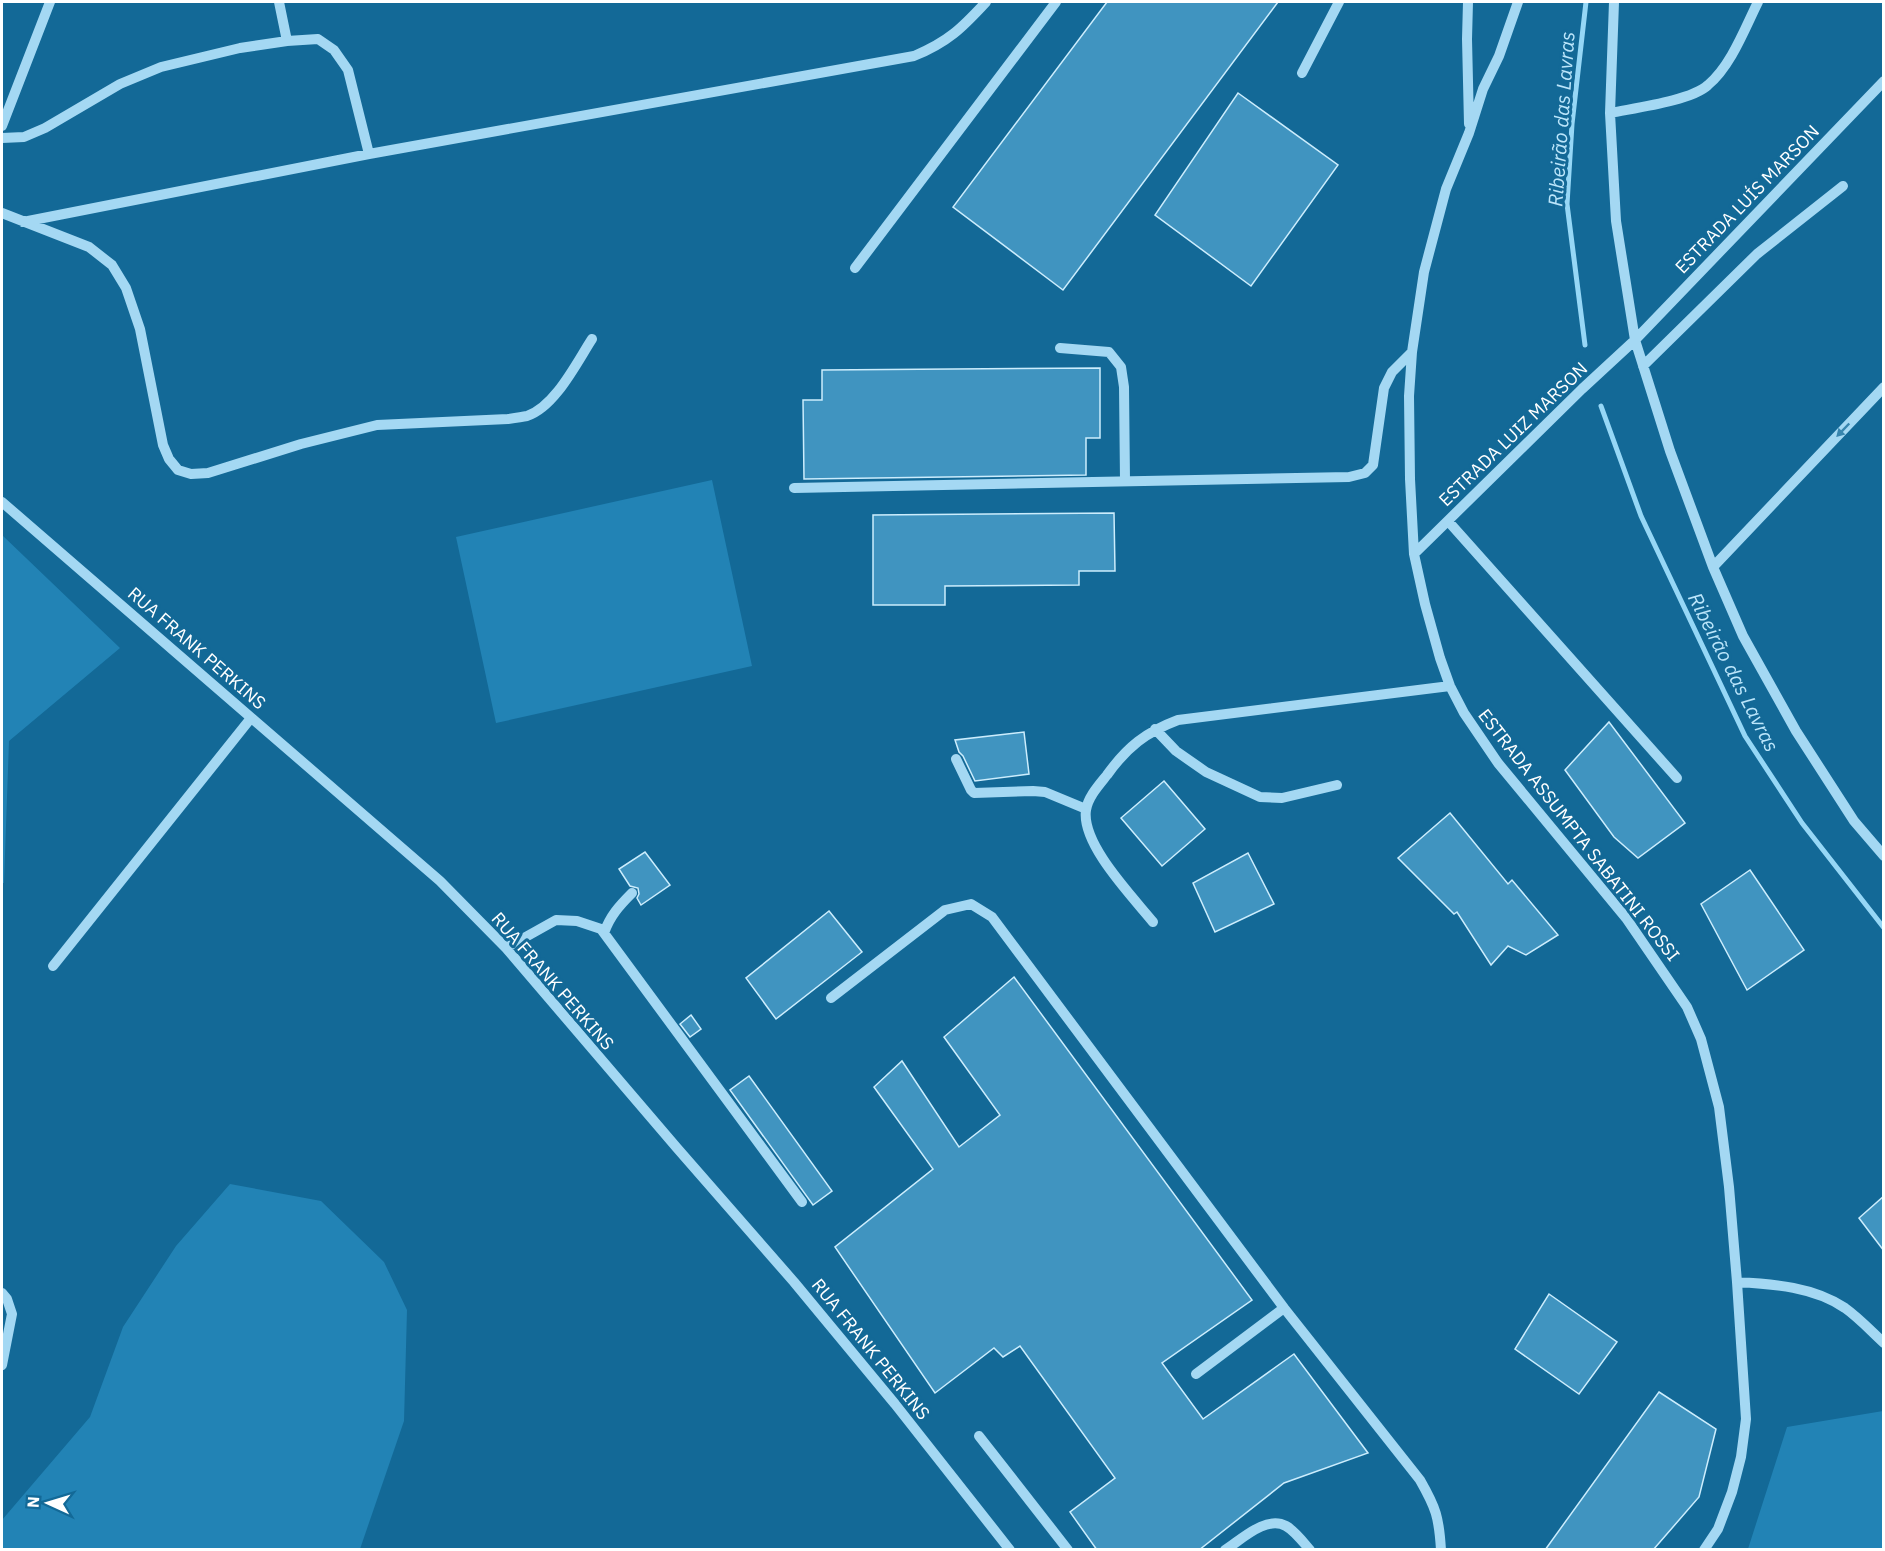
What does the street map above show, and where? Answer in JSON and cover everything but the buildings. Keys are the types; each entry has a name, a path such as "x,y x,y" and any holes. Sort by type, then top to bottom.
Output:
{"street":[{"path":"2,126 50,2"},
{"path":"279,2 287,40"},
{"path":"23,222 369,154 914,56 939,46 986,2"},
{"path":"855,268 1056,2"},
{"path":"1302,73 1339,2"},
{"path":"1468,2 1469,133"},
{"name":"ESTRADA ASSUMPTA SABATINI ROSSI","path":"1518,2 1446,189 1424,272 1412,352 1409,396 1414,554 1425,604 1450,686 1464,713 1498,763 1626,918 1687,1007 1701,1039 1719,1107 1730,1187 1746,1419 1732,1492 1718,1529 1704,1550"},
{"path":"1614,2 1610,113 1616,221 1635,340 1643,366 1670,451 1713,567 1743,636 1796,731 1854,820 1884,856"},
{"path":"1610,113 1682,98 1708,86 1728,61 1758,2"},
{"path":"2,138 24,137 45,128 120,84 161,67 240,48 287,40 318,39 334,50 348,70 369,154"},
{"name":"ESTRADA LUÍS MARSON","path":"1635,340 1884,81"},
{"path":"1643,366 1757,254 1843,186"},
{"path":"2,213 89,247 112,265 126,288 140,329 163,445 169,459 178,470 191,474 208,473 301,444 378,425 508,419 529,415 544,406 559,390 592,339"},
{"name":"ESTRADA LUIZ MARSON","path":"1414,554 1635,340"},
{"path":"1059,348 1109,352 1121,367 1124,387 1125,482"},
{"path":"794,488 1349,477 1365,473 1373,465 1384,388 1392,372 1412,352"},
{"path":"1713,567 1884,387"},
{"name":"RUA FRANK PERKINS","path":"2,502 440,880 506,948 794,1282 895,1404 1010,1550"},
{"path":"1448,521 1677,778"},
{"path":"1153,922 1098,854 1086,827 1086,809 1093,793 1136,742 1155,729 1178,720 1450,686"},
{"path":"53,966 251,718"},
{"path":"1155,729 1176,751 1206,772 1260,797 1282,798 1337,785"},
{"path":"956,759 974,793 1046,792 1086,809"},
{"path":"604,933 615,910 632,893"},
{"path":"831,998 945,910 971,904 992,917 1284,1308 1420,1480 1434,1505 1440,1526 1441,1550"},
{"path":"506,948 555,920 577,921 601,929 802,1202"},
{"path":"1737,1282 1794,1288 1817,1294 1845,1308 1884,1343"},
{"path":"2,1293 7,1299 12,1314 2,1365"},
{"path":"1196,1374 1284,1308"},
{"path":"979,1436 1068,1550"},
{"path":"1225,1550 1261,1526 1277,1523 1292,1531 1310,1550"}],"shaded area":[{"path":"712,480 752,666 496,723 456,537"},
{"path":"2,535 120,648 9,741 4,883 2,883"},
{"path":"230,1184 321,1201 384,1262 407,1310 404,1421 360,1549 2,1549 2,1520 90,1417 123,1327 176,1246"},
{"path":"1883,1411 1883,1549 1748,1549 1787,1427"}],"waterway":[{"name":"Ribeirão das Lavras","path":"1585,345 1567,204 1572,124 1586,2"},
{"name":"Ribeirão das Lavras","path":"1601,406 1641,516 1745,736 1802,823 1884,928"}]}
